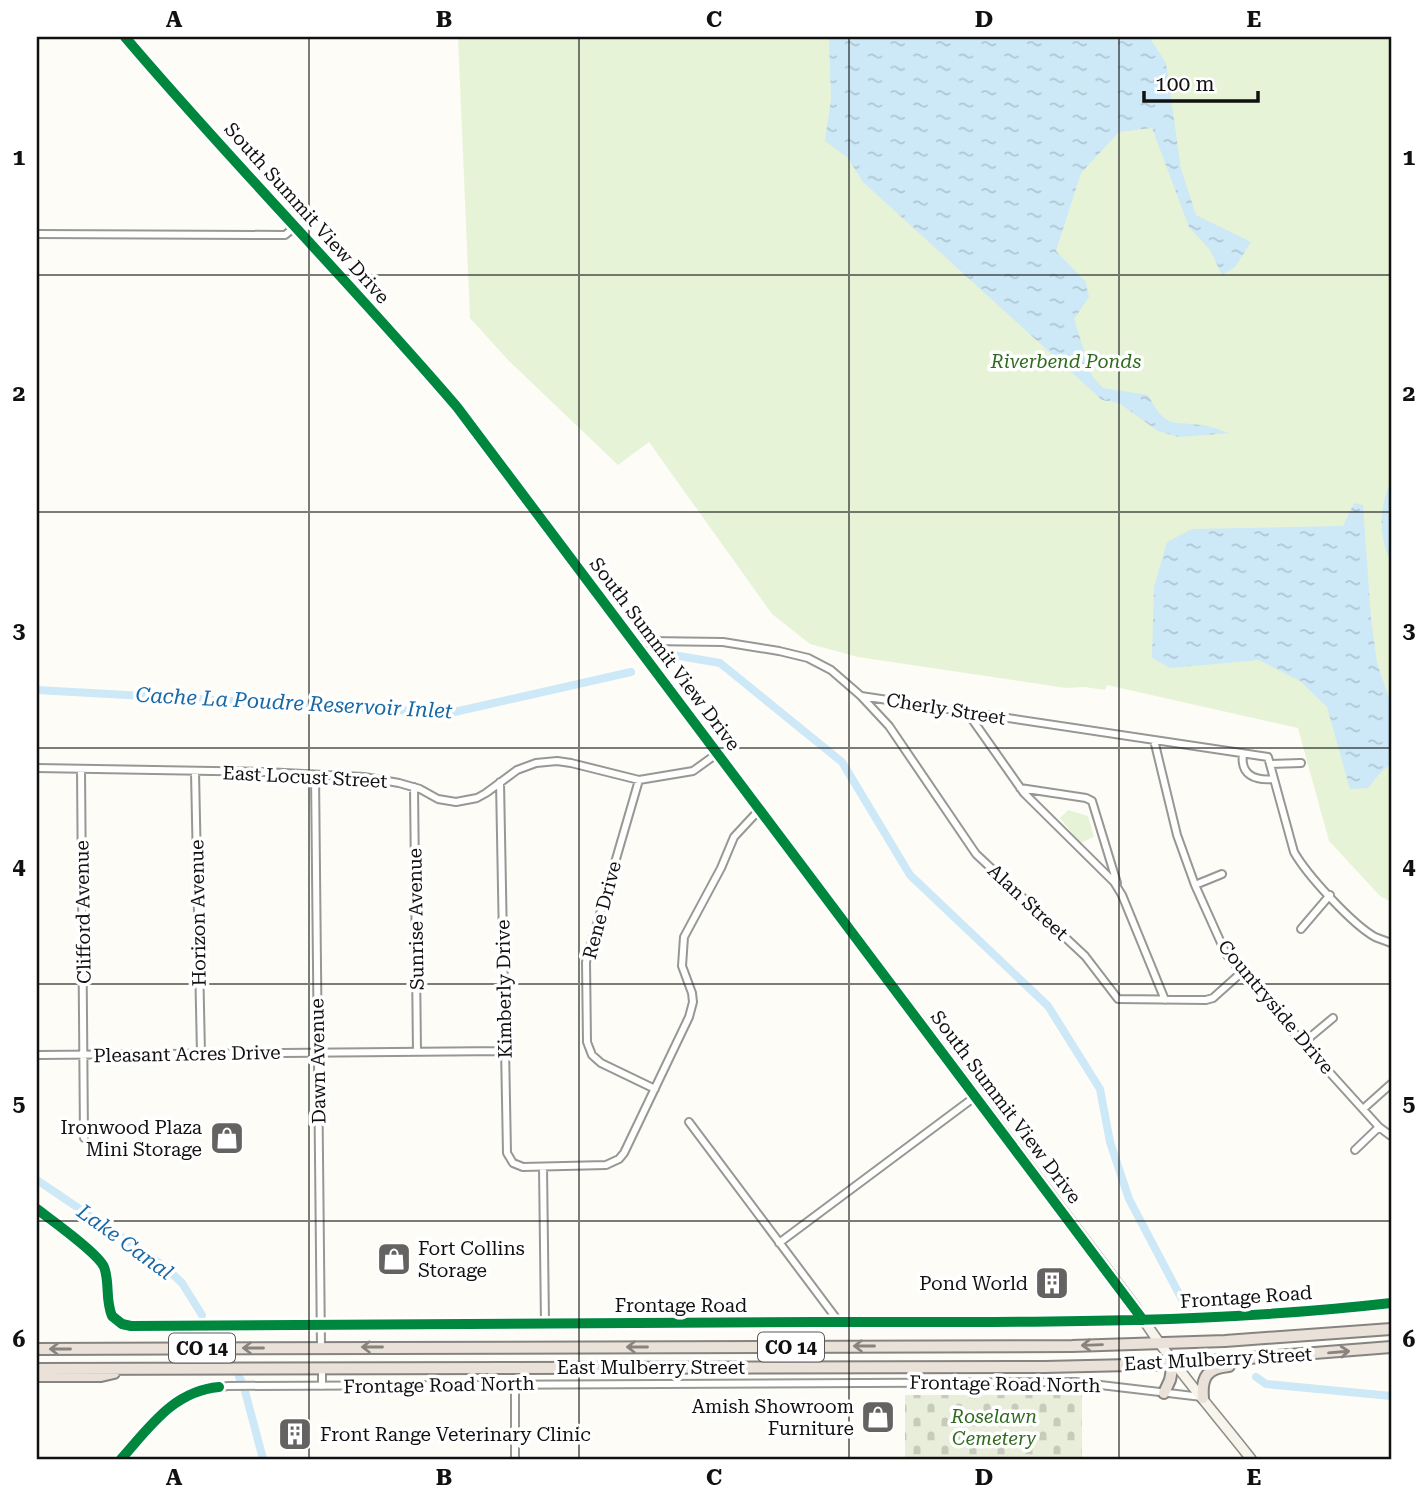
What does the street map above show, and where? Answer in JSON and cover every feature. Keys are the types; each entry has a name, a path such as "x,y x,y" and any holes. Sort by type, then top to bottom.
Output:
{"highway":[{"name":"East Mulberry Street","path":"37,1349 1072,1346 1391,1329"},
{"name":"East Mulberry Street","path":"37,1369 1045,1367 1173,1364 1391,1347"},
{"path":"1203,1398 1204,1377 1212,1370 1276,1357"},
{"path":"1164,1393 1173,1364"},
{"path":"37,1376 101,1376 134,1368"}],"street":[{"name":"South Summit View Drive","path":"125,37 400,340 457,408 976,1096 1173,1364 1251,1459"},
{"path":"37,234 285,235 295,227"},
{"name":"Cherly Street","path":"639,649 649,641 723,642 779,650 808,658 831,670 860,696 1243,754 1269,761 1301,763"},
{"name":"Alan Street","path":"860,696 888,726 976,854 1085,956 1118,999 1206,1000 1213,998 1242,972"},
{"path":"967,712 1036,807 1105,872 1122,895"},
{"name":"Countryside Drive","path":"1154,740 1177,835 1221,945 1303,1044 1379,1127 1391,1136"},
{"name":"East Locust Street","path":"37,768 382,779 414,787 438,799 456,802 477,798 528,765 557,761 639,780 693,771 718,753"},
{"path":"1243,754 1244,769 1251,777 1274,779"},
{"path":"1269,761 1294,852 1301,865 1375,937 1391,943"},
{"name":"Clifford Avenue","path":"81,769 84,1138"},
{"name":"Horizon Avenue","path":"195,772 201,1054"},
{"name":"Dawn Avenue","path":"315,775 321,1347"},
{"name":"Rene Drive","path":"639,780 586,962 587,1042 592,1055 601,1063 655,1089"},
{"name":"Kimberly Drive","path":"500,782 507,1153 517,1166 543,1167"},
{"name":"Sunrise Avenue","path":"414,787 417,1052"},
{"path":"1020,788 1086,798 1092,802 1112,873 1165,1000"},
{"path":"545,1323 543,1167 606,1165 624,1153 692,1008 692,993 682,966 684,937 721,868 734,837 760,809"},
{"path":"1195,885 1222,874"},
{"path":"1301,929 1330,895"},
{"path":"1303,1044 1333,1018"},
{"name":"Pleasant Acres Drive","path":"37,1055 505,1051"},
{"path":"1363,1109 1391,1084"},
{"path":"779,1242 976,1096"},
{"path":"689,1122 839,1322"},
{"path":"1355,1150 1379,1127"},
{"name":"Frontage Road","path":"37,1209 91,1249 101,1261 108,1282 110,1310 112,1316 122,1324 1051,1323 1282,1313 1391,1303"},
{"path":"322,1367 322,1386"},
{"name":"Frontage Road North","path":"121,1459 167,1407 198,1391 228,1386 1075,1382 1203,1398"},
{"path":"515,1384 515,1459"}],"green space":[{"name":"Riverbend Ponds","path":"458,37 1391,37 1391,902 1380,896 1329,841 1298,728 1107,685 1105,690 1066,688 858,657 810,644 772,614 649,442 618,465 508,360 470,318"},
{"path":"1068,810 1088,816 1094,837 1080,843 1060,818"},
{"name":"Roselawn Cemetery","path":"905,1395 1082,1395 1082,1459 905,1459"}],"water":[{"path":"829,37 1149,37 1166,63 1181,169 1196,215 1251,242 1235,267 1222,275 1210,250 1189,227 1152,128 1119,132 1081,173 1056,251 1086,282 1089,297 1074,319 1092,376 1103,388 1148,395 1159,413 1169,421 1205,426 1229,433 1179,437 1158,431 1119,403 1102,400 863,182 848,158 825,141 831,99"},
{"path":"1391,480 1391,563 1382,531 1382,512"},
{"path":"1354,503 1363,505 1377,663 1391,704 1391,764 1368,788 1350,789 1327,707 1300,681 1259,660 1170,668 1152,658 1154,587 1167,542 1192,529 1343,526"}],"waterway":[{"name":"Cache La Poudre Reservoir Inlet","path":"673,655 720,663 842,762 910,875 1048,1006 1100,1089 1110,1142 1129,1199 1187,1309"},
{"name":"Cache La Poudre Reservoir Inlet","path":"37,690 450,713 631,672"},
{"name":"Lake Canal","path":"37,1180 164,1266 182,1283 202,1315"},
{"name":"Lake Canal","path":"239,1377 242,1382"},
{"name":"Cache La Poudre Reservoir Inlet","path":"1256,1377 1266,1384 1391,1396"},
{"name":"Lake Canal","path":"245,1391 263,1459"}],"cycle path":[{"path":"125,37 457,407 1143,1320"},
{"path":"37,1209 84,1245 100,1261 106,1273 112,1316 122,1324 131,1326 1103,1321 1247,1315 1391,1303"},
{"path":"121,1459 175,1403 203,1390 219,1387"}],"place":[{"name":"Ironwood Plaza Mini Storage","path":"227,1138"},
{"name":"Fort Collins Storage","path":"394,1259"},
{"name":"Pond World","path":"1052,1283"},
{"name":"Amish Showroom Furniture","path":"878,1417"},
{"name":"Front Range Veterinary Clinic","path":"295,1434"}]}
